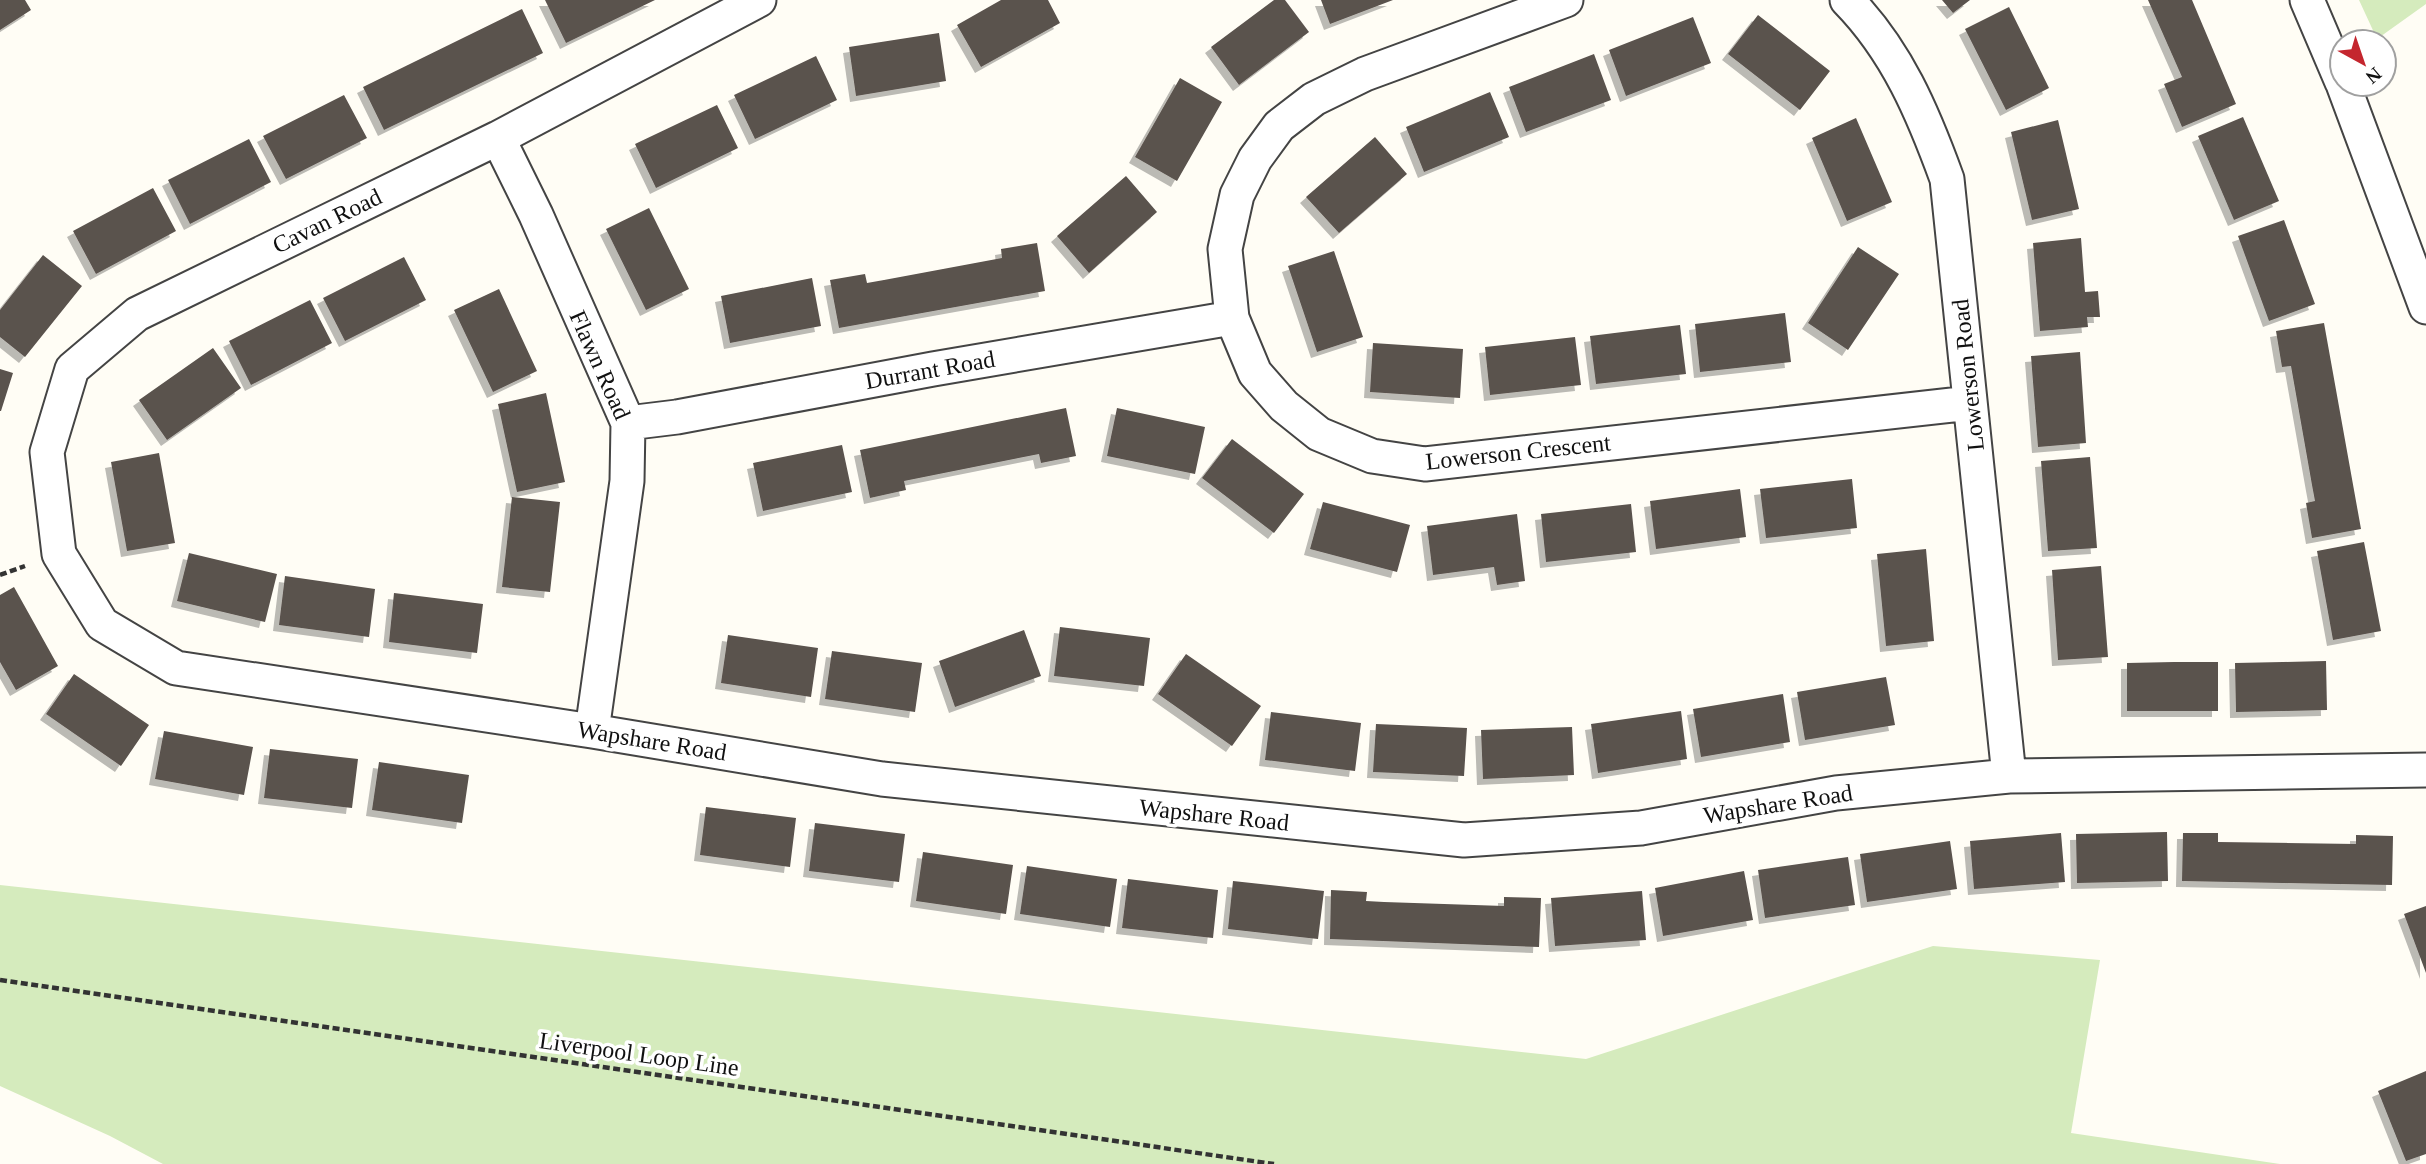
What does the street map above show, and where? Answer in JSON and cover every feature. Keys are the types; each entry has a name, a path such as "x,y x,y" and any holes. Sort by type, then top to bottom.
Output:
{"street":[{"name":"Cavan Road","path":"59,554 47,452 72,369 137,314 498,138 759,0"},
{"name":"Lowerson Crescent","path":"1566,0 1364,74 1314,99 1279,126 1255,159 1237,195 1225,249 1232,318 1255,373 1284,406 1319,434 1372,456 1425,464 1970,403"},
{"name":"Lowerson Road","path":"1847,0 1896,61 1927,124 1947,179 2009,776"},
{"path":"2307,0 2328,50"},
{"path":"2348,98 2426,307"},
{"name":"Flawn Road","path":"498,138 536,215 628,423 627,481 592,731"},
{"name":"Durrant Road","path":"628,423 677,417 933,369 1232,318"},
{"name":"Wapshare Road","path":"59,554 102,624 176,668 592,731 882,779 1464,840 1641,828 1836,793 2009,776 2426,770"}],"path":[{"name":"Liverpool Loop Line","path":"0,979 1274,1164"}],"green space":[{"path":"2359,0 2426,0 2426,4 2392,28 2372,28"},
{"path":"0,885 1586,1059 1933,946 2100,960 2071,1133 2280,1164 163,1164 110,1136 0,1086"}],"building":[{"path":"0,0 25,0 31,10 0,30"},
{"path":"545,0 655,0 566,43"},
{"path":"1001,0 1048,0 1060,23 981,67 957,25"},
{"path":"1274,0 1285,0 1309,32 1239,85 1211,47"},
{"path":"1321,0 1393,0 1330,24"},
{"path":"1942,0 1970,0 1953,13"},
{"path":"2148,0 2192,0 2236,104 2182,127 2164,84 2182,77"},
{"path":"2009,7 2049,88 2006,110 1965,29"},
{"path":"522,9 543,53 384,130 363,87"},
{"path":"1758,15 1830,71 1800,110 1728,54"},
{"path":"1693,17 1711,63 1626,96 1609,50"},
{"path":"939,33 946,81 856,96 849,47"},
{"path":"1594,54 1611,100 1526,132 1509,87"},
{"path":"816,56 837,100 755,139 734,95"},
{"path":"1180,78 1222,102 1177,181 1135,157"},
{"path":"1490,92 1509,137 1424,172 1406,127"},
{"path":"344,95 367,138 286,179 263,136"},
{"path":"717,105 738,148 656,188 635,144"},
{"path":"2243,117 2279,201 2234,220 2198,136"},
{"path":"1856,118 1892,202 1847,221 1812,138"},
{"path":"2058,120 2079,209 2032,220 2011,132"},
{"path":"1375,137 1407,174 1339,233 1306,197"},
{"path":"249,139 271,182 190,224 168,180"},
{"path":"1126,176 1157,212 1089,273 1057,236"},
{"path":"153,188 176,231 96,274 73,231"},
{"path":"649,208 689,289 646,310 606,229"},
{"path":"2284,220 2315,304 2269,321 2238,236"},
{"path":"2081,238 2085,292 2098,291 2100,317 2087,317 2088,327 2040,331 2033,243"},
{"path":"1037,243 1045,291 839,328 830,280 865,274 867,283 884,280 1002,258 1001,249"},
{"path":"1858,247 1899,274 1848,350 1808,323"},
{"path":"1334,251 1363,337 1317,352 1288,266"},
{"path":"43,255 82,286 25,357 0,337 0,310"},
{"path":"404,257 426,300 345,341 323,298"},
{"path":"812,278 821,326 730,343 721,296"},
{"path":"499,289 537,371 493,392 454,310"},
{"path":"310,300 332,343 251,385 229,341"},
{"path":"1785,313 1791,362 1700,372 1695,324"},
{"path":"2324,323 2361,529 2312,538 2306,503 2315,501 2291,366 2282,367 2276,331"},
{"path":"1680,325 1686,374 1596,384 1590,336"},
{"path":"1575,337 1581,385 1490,395 1485,347"},
{"path":"1373,343 1463,349 1460,398 1370,392"},
{"path":"213,348 241,388 167,440 139,400"},
{"path":"2080,352 2086,443 2038,447 2031,356"},
{"path":"0,369 13,373 1,411 0,411"},
{"path":"546,393 565,482 517,492 498,404"},
{"path":"1066,408 1076,456 1041,463 1039,454 904,481 906,490 870,498 860,450"},
{"path":"1117,408 1205,427 1195,474 1107,456"},
{"path":"1232,439 1304,494 1274,533 1202,478"},
{"path":"842,445 852,492 763,511 753,463"},
{"path":"159,453 175,543 127,551 111,462"},
{"path":"2090,457 2097,548 2048,551 2041,461"},
{"path":"1852,479 1857,528 1766,538 1760,489"},
{"path":"1740,489 1746,537 1656,549 1650,501"},
{"path":"512,497 560,502 550,592 502,587"},
{"path":"1323,502 1410,525 1397,572 1310,549"},
{"path":"1631,504 1636,552 1546,562 1541,514"},
{"path":"1517,514 1525,581 1497,585 1494,567 1433,575 1427,526"},
{"path":"2364,542 2381,631 2333,640 2317,551"},
{"path":"1926,549 1934,641 1886,646 1877,554"},
{"path":"189,553 277,574 265,622 177,601"},
{"path":"2101,566 2108,657 2058,660 2052,570"},
{"path":"285,576 375,589 369,637 279,625"},
{"path":"14,587 58,666 16,690 0,662 0,595"},
{"path":"394,593 483,604 477,653 389,642"},
{"path":"1060,627 1150,638 1144,686 1054,676"},
{"path":"1024,630 1041,676 955,707 939,661"},
{"path":"728,635 818,648 811,697 721,683"},
{"path":"832,651 922,663 915,712 825,699"},
{"path":"1186,654 1261,706 1232,746 1158,694"},
{"path":"2326,661 2327,710 2236,712 2235,663"},
{"path":"2218,662 2218,711 2127,711 2127,663"},
{"path":"74,674 149,725 121,766 46,714"},
{"path":"1886,677 1895,725 1805,740 1797,692"},
{"path":"1783,694 1790,742 1701,757 1693,709"},
{"path":"1681,711 1687,759 1598,773 1591,724"},
{"path":"1271,712 1361,723 1355,771 1265,760"},
{"path":"1376,724 1467,728 1464,776 1373,772"},
{"path":"1572,727 1574,775 1483,779 1481,730"},
{"path":"164,731 253,747 244,795 155,779"},
{"path":"270,749 358,759 352,808 264,798"},
{"path":"379,762 469,775 462,823 372,810"},
{"path":"706,807 796,818 790,867 700,855"},
{"path":"815,823 905,834 899,882 809,871"},
{"path":"2167,832 2168,881 2077,883 2076,834"},
{"path":"2061,833 2065,882 1974,889 1970,841"},
{"path":"2183,833 2218,833 2218,842 2356,844 2356,835 2393,836 2392,885 2182,881"},
{"path":"1950,841 1957,889 1867,902 1860,854"},
{"path":"923,852 1013,865 1006,914 916,901"},
{"path":"1848,857 1855,905 1765,918 1758,870"},
{"path":"1027,866 1117,879 1110,927 1020,914"},
{"path":"1744,871 1753,920 1663,936 1655,888"},
{"path":"1128,879 1218,890 1213,938 1122,928"},
{"path":"1233,881 1324,891 1318,939 1228,929"},
{"path":"1331,890 1367,892 1366,901 1384,902 1504,906 1504,897 1541,898 1539,947 1330,939"},
{"path":"1642,891 1646,940 1555,946 1551,898"},
{"path":"2426,906 2426,973 2404,914"},
{"path":"2426,1071 2426,1154 2406,1161 2378,1091"}]}
